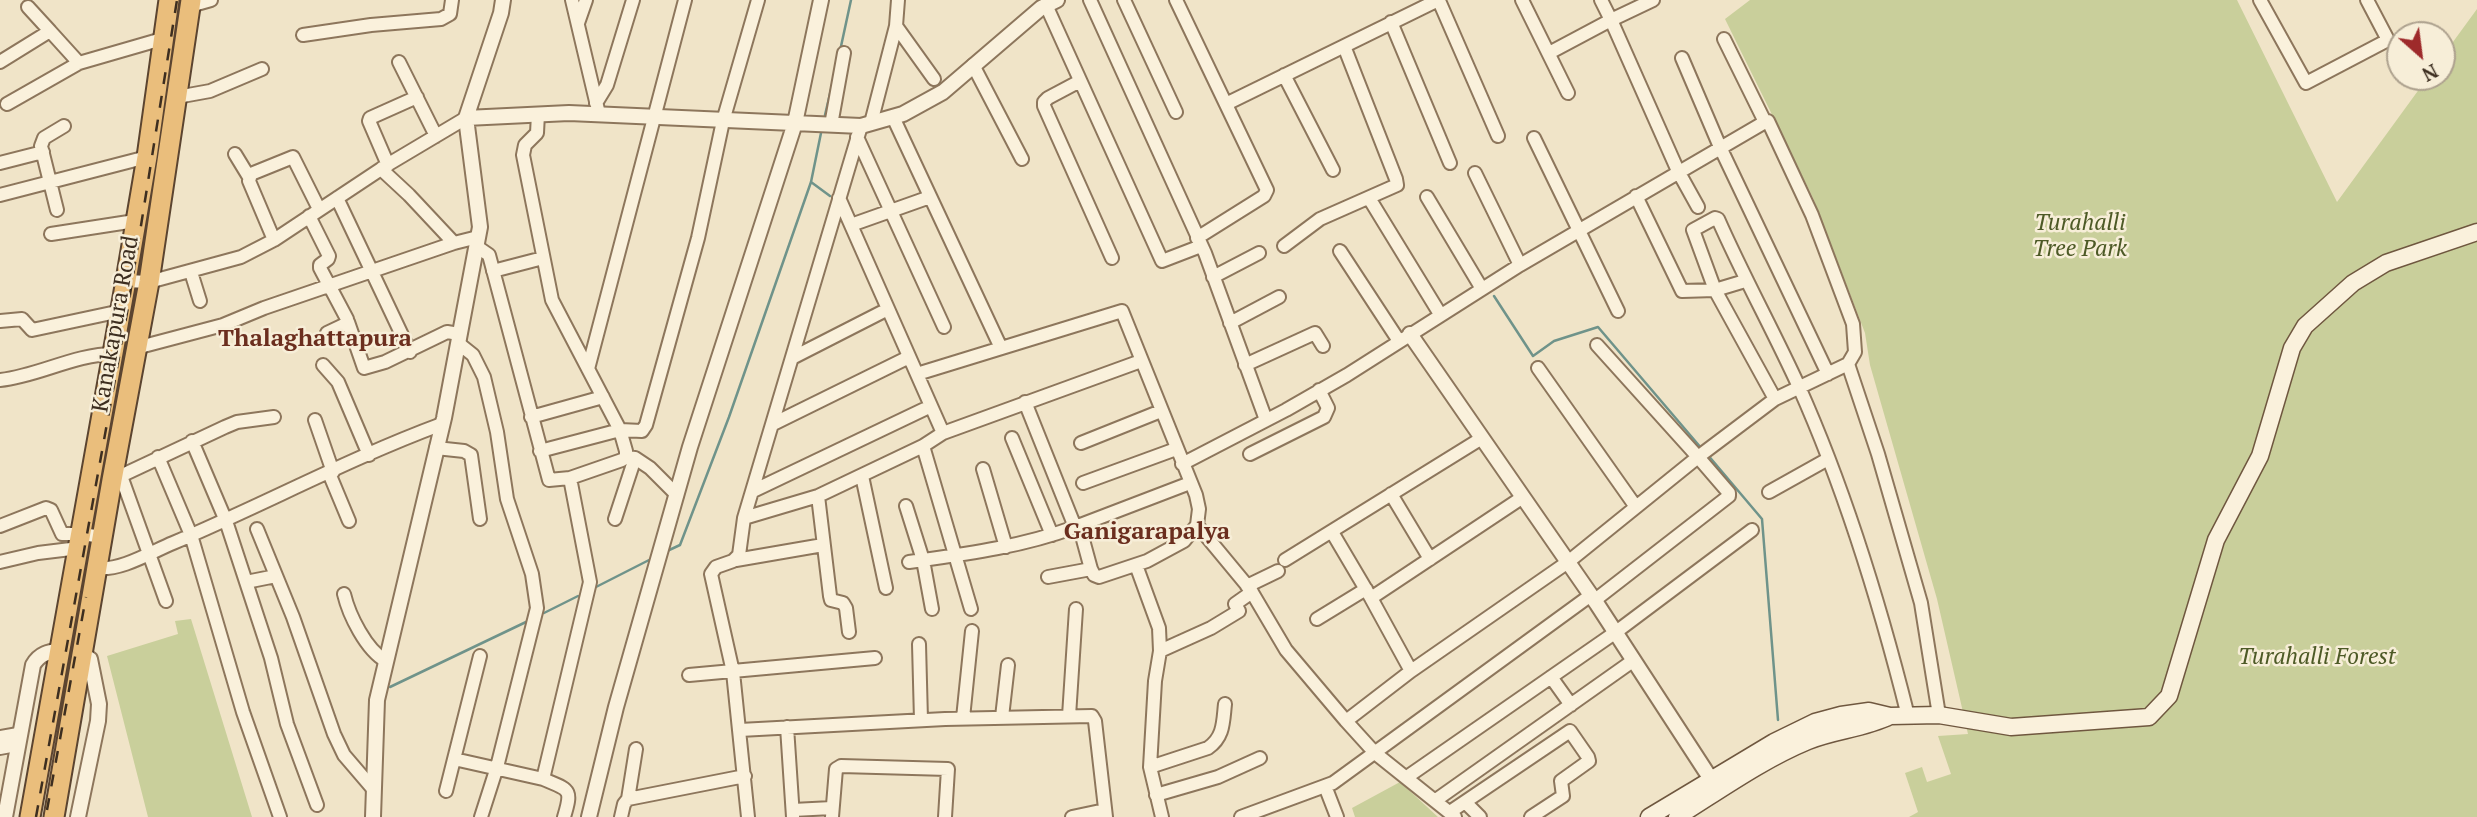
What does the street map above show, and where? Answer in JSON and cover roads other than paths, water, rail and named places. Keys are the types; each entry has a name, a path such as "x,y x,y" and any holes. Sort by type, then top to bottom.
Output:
{"highway":[{"name":"Kanakapura Road","path":"30,817 114,354 147,158 169,0"},
{"name":"Kanakapura Road","path":"54,817 149,282 190,3"}],"main road":[{"path":"1649,817 1686,810 1774,742 1815,722 1869,711 1890,716 1939,715 2011,727 2149,717 2169,696 2216,540 2260,456 2281,378 2292,348 2305,326 2337,296 2386,263 2477,232"}],"street":[{"path":"190,3 211,0"},
{"path":"303,35 371,24 440,19 450,14 452,0"},
{"path":"373,817 377,700 442,424 480,227 466,118 503,0"},
{"path":"572,0 598,108"},
{"path":"578,23 586,0"},
{"path":"598,108 633,0"},
{"path":"588,369 685,0"},
{"path":"540,451 620,430 642,431 646,425 698,238 723,121 758,0"},
{"path":"589,817 659,555 795,123 821,0"},
{"path":"736,560 744,518 839,198 896,26 898,0"},
{"path":"1090,0 1199,242 1266,420"},
{"path":"1125,0 1176,112"},
{"path":"126,281 149,282 241,257 274,240 384,167 466,118 598,108 654,116 863,128 903,114 943,93 973,65 1052,3 1080,81 1162,261 1199,242 1267,193 1176,0"},
{"path":"1522,0 1569,93"},
{"path":"1601,0 1678,171 1698,207"},
{"path":"1549,53 1653,0"},
{"path":"2260,0 2303,79 2309,83 2388,40 2367,0"},
{"path":"1226,104 1434,1 1440,3 1498,136"},
{"path":"29,8 79,63"},
{"path":"1391,22 1450,163"},
{"path":"896,26 934,79"},
{"path":"0,62 50,31"},
{"path":"7,104 79,63 162,39"},
{"path":"1346,721 1411,671 1568,562 1775,399 1848,364 1856,352 1853,324 1812,215 1768,121 1765,122 1724,39"},
{"path":"1284,246 1321,219 1395,187 1397,183 1344,46"},
{"path":"831,125 844,53"},
{"path":"1682,58 1720,147 1828,374"},
{"path":"399,62 436,136"},
{"path":"973,65 1022,159"},
{"path":"177,97 210,91 262,69"},
{"path":"1284,75 1333,170"},
{"path":"1080,81 1048,98 1044,106 1112,258"},
{"path":"416,97 370,118 369,121 384,167 454,243"},
{"path":"538,114 537,133 525,145 523,155 552,300 620,430 626,451 677,495"},
{"path":"892,117 1001,348"},
{"path":"1182,464 1319,390 1578,230 1765,122"},
{"path":"57,210 41,146 44,138 64,126"},
{"path":"863,128 891,210 944,327"},
{"path":"1534,138 1618,311"},
{"path":"0,163 43,152"},
{"path":"234,155 249,177 274,240"},
{"path":"249,177 293,157 329,256 320,268 348,322 365,368 385,362 447,332 459,339 473,355 484,377 497,432 507,499 532,574 537,608 497,767 481,817"},
{"path":"0,195 147,158"},
{"path":"1475,173 1520,265"},
{"path":"1636,196 1682,291 1715,290 1745,281"},
{"path":"851,225 930,197"},
{"path":"1427,197 1482,289"},
{"path":"337,198 409,351"},
{"path":"839,198 943,433"},
{"path":"1369,198 1440,314"},
{"path":"1775,399 1715,290 1693,230 1715,218 1718,219 1745,281 1799,386 1836,477 1891,646 1908,716"},
{"path":"51,234 135,221"},
{"path":"136,348 223,325 264,308 454,243 477,241"},
{"path":"477,241 489,255 549,480 570,478 631,457"},
{"path":"1340,251 1482,438 1593,597 1715,785"},
{"path":"1213,277 1259,253"},
{"path":"493,271 543,258"},
{"path":"191,272 200,301"},
{"path":"1230,323 1279,297"},
{"path":"792,358 888,309"},
{"path":"917,374 1118,310 1124,314 1140,361 1196,495 1199,509 1197,524 1184,541 1136,565 1099,577 1094,575 1077,526 1025,402"},
{"path":"0,321 22,320 32,330 121,312"},
{"path":"327,333 348,322"},
{"path":"1245,365 1315,333 1322,346"},
{"path":"1241,817 1265,813 1333,783 1729,496 1729,492 1597,345"},
{"path":"0,380 19,378 97,354 114,354"},
{"path":"773,424 909,358"},
{"path":"744,518 818,496 923,446 943,433 1140,361"},
{"path":"1848,364 1878,454 1921,603 1939,715"},
{"path":"323,365 338,383 369,455"},
{"path":"1538,368 1636,507"},
{"path":"1250,454 1324,417 1328,408 1319,390"},
{"path":"531,417 603,397"},
{"path":"752,491 931,406"},
{"path":"1081,443 1161,411"},
{"path":"166,601 116,478 237,422 274,417"},
{"path":"316,420 349,521"},
{"path":"97,568 121,565 148,554 442,424"},
{"path":"1012,438 1052,535"},
{"path":"1160,651 1211,628 1239,611 1235,604 1281,566 1482,438"},
{"path":"192,441 226,521 271,658 287,724 317,805"},
{"path":"923,446 971,610"},
{"path":"436,448 464,451 471,455 480,519"},
{"path":"1083,483 1176,449"},
{"path":"158,457 191,536 243,712 280,817"},
{"path":"615,519 631,457"},
{"path":"1769,492 1828,459"},
{"path":"983,469 1006,547"},
{"path":"862,476 886,588"},
{"path":"543,779 590,582 570,478"},
{"path":"909,562 1006,547 1052,535 1190,482"},
{"path":"1391,494 1430,559"},
{"path":"818,496 830,596 831,600 843,603 846,608 849,632"},
{"path":"1317,619 1430,559 1523,497"},
{"path":"906,506 923,560 932,609"},
{"path":"0,526 46,508 51,510 62,534 80,541"},
{"path":"1197,524 1250,589 1286,650 1346,721 1376,752 1452,815 1465,802 1570,731 1589,761 1561,781 1563,796 1531,817"},
{"path":"257,529 334,734 344,755 374,790"},
{"path":"1407,777 1616,632 1752,530"},
{"path":"1332,532 1411,671"},
{"path":"0,562 103,537"},
{"path":"748,817 733,672 711,574 716,567 736,560 823,545"},
{"path":"1136,565 1159,628 1160,651 1155,681 1150,767 1162,817"},
{"path":"1048,577 1091,569"},
{"path":"246,582 276,576"},
{"path":"344,594 356,625 377,654 386,661"},
{"path":"1069,716 1076,609"},
{"path":"963,718 972,631"},
{"path":"919,644 921,720"},
{"path":"5,817 17,739 33,665 38,657 45,653 62,650"},
{"path":"78,817 98,721 99,704 90,659 82,654"},
{"path":"446,791 480,656"},
{"path":"690,675 875,657"},
{"path":"1436,800 1634,660"},
{"path":"1002,717 1008,665"},
{"path":"1551,677 1571,705"},
{"path":"1150,767 1216,743 1221,737 1225,704"},
{"path":"740,730 963,718 1092,716 1095,721 1105,813 1072,817"},
{"path":"787,727 793,813 832,813 836,769 839,766 947,769 949,773 945,817"},
{"path":"0,737 17,739"},
{"path":"0,748 17,739"},
{"path":"621,817 628,799 636,750"},
{"path":"1156,795 1218,777 1261,758"},
{"path":"454,760 497,767 543,779 565,788 570,796 564,817"},
{"path":"628,799 744,776"},
{"path":"1325,786 1336,817"},
{"path":"1465,802 1480,817"}],"waterway":[{"path":"840,51 851,0"},
{"path":"825,115 833,81"},
{"path":"665,552 680,545 729,417 811,182 821,133"},
{"path":"811,182 830,196"},
{"path":"1494,296 1533,356 1554,341 1598,327 1702,449"},
{"path":"1707,454 1762,519 1778,720"},
{"path":"596,587 653,558"},
{"path":"544,613 578,596"},
{"path":"390,687 526,622"}],"railway":[{"path":"36,817 128,307 177,0"},
{"path":"47,810 86,597"}],"district":[{"name":"Thalaghattapura","path":"315,339"},
{"name":"Ganigarapalya","path":"1147,532"}],"park label":[{"name":"Turahalli Tree Park","path":"2080,236"},
{"name":"Turahalli Forest","path":"2317,657"}]}
